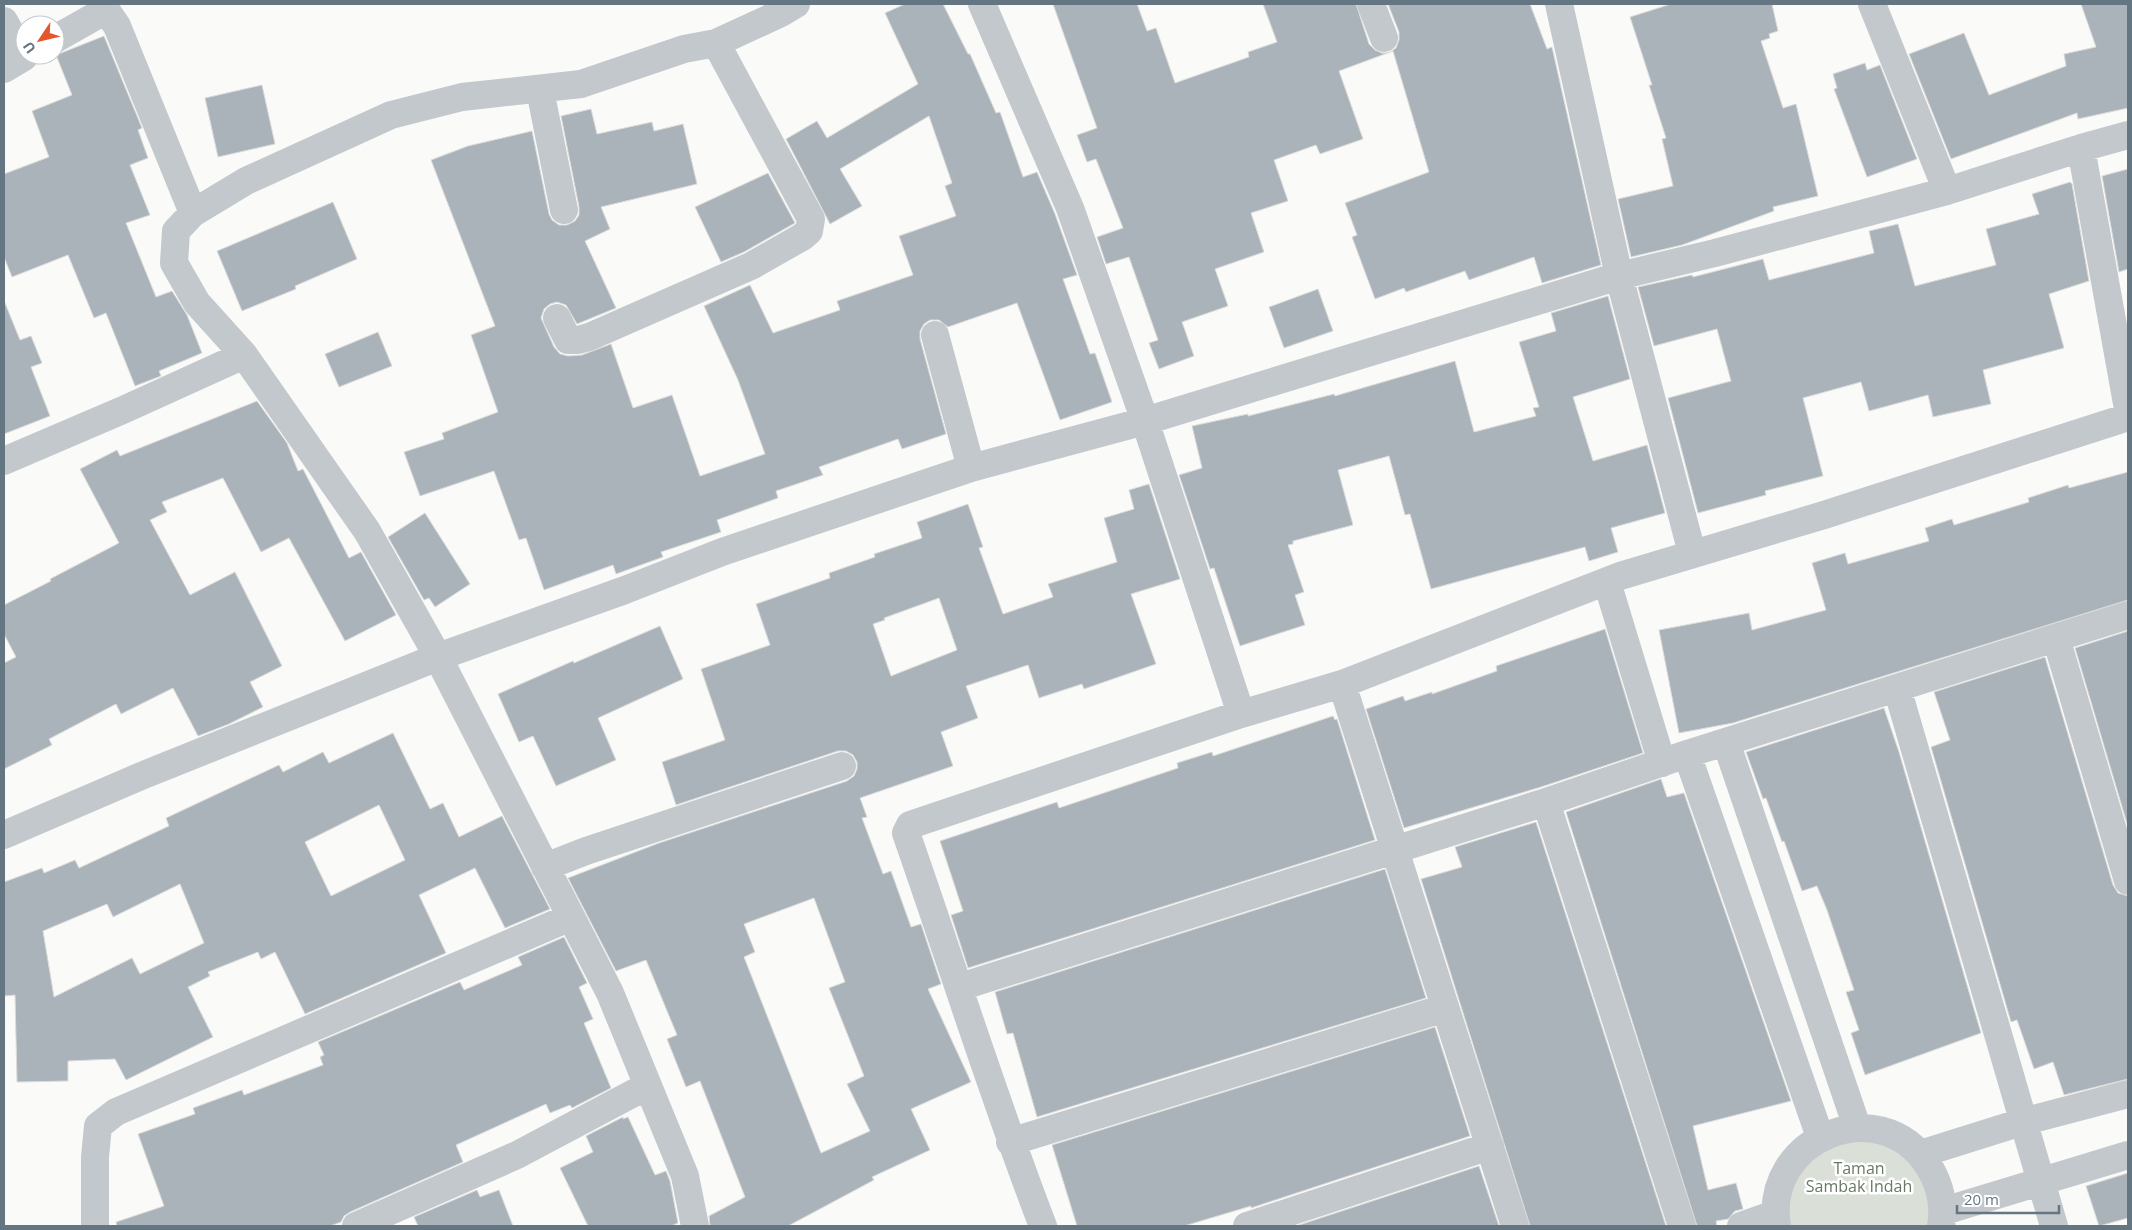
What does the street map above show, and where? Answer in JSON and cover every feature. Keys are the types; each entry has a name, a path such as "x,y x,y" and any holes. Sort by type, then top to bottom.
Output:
{"street":[{"path":"695,1226 685,1176 610,993 438,657 367,531 244,355 197,303 174,263 176,231 193,213 246,181 391,115 462,97 540,90 581,84 684,49 716,43 781,13 796,4"},
{"path":"982,4 1070,208 1145,421 1241,714"},
{"path":"1371,4 1384,38"},
{"path":"1559,4 1619,276 1692,553"},
{"path":"1872,4 1947,191"},
{"path":"65,33 111,7 193,213"},
{"path":"4,21 15,52"},
{"path":"557,318 568,340 589,337 751,266 802,237 809,231 811,219 716,43"},
{"path":"540,90 564,210"},
{"path":"4,835 146,774 438,657 625,590 722,552 971,468 1145,421 1619,276 1715,253 1947,191 2128,135"},
{"path":"2081,148 2128,409"},
{"path":"935,335 971,468"},
{"path":"4,461 244,355"},
{"path":"1043,1226 1010,1142 960,987 906,833 910,825 1241,714 1342,684 1620,576 1824,515 2128,417"},
{"path":"1607,582 1820,1137"},
{"path":"960,987 1546,802 1675,758 2128,615"},
{"path":"2056,638 2128,881"},
{"path":"1342,684 1515,1226"},
{"path":"1897,688 2022,1122 2054,1226"},
{"path":"1726,742 1857,1128"},
{"path":"545,867 595,848 842,766"},
{"path":"1546,802 1682,1226"},
{"path":"95,1226 94,1157 98,1126 116,1112 571,916"},
{"path":"1010,1142 1445,1008"},
{"path":"356,1226 517,1155 647,1086"},
{"path":"1920,1154 2022,1122 2128,1094"},
{"path":"1740,1226 1776,1220 1778,1188 1791,1162 1820,1137 1834,1131 1857,1128 1880,1130 1902,1140 1920,1154 1937,1180 1943,1219 2040,1181 2128,1155"},
{"path":"1247,1226 1490,1146"}],"green space":[{"name":"Taman Sambak Indah","path":"1834,1131 1920,1154 1941,1226 1777,1226 1778,1188"}],"building":[{"path":"905,4 943,4 968,54 970,54 996,113 1000,112 1023,177 1037,172 1055,214 1077,275 1063,279 1090,354 1095,353 1112,402 1060,420 1017,303 948,327 939,320 930,320 924,324 920,331 920,339 946,434 902,449 898,439 819,467 823,475 776,491 778,498 717,520 721,532 661,552 663,557 616,574 613,565 544,590 526,538 519,540 494,471 420,496 404,452 444,439 442,433 498,412 471,335 495,326 431,160 468,146 532,131 549,214 552,220 559,225 567,225 575,221 579,215 579,207 561,116 591,109 597,134 652,122 654,131 683,124 697,184 601,207 610,229 585,241 616,308 577,324 566,305 557,302 550,304 544,309 541,318 554,347 560,354 568,356 582,355 611,344 633,408 672,395 700,476 765,454 738,380 704,306 750,285 773,333 840,310 837,301 913,275 899,236 956,216 945,186 952,183 929,116 840,169 862,206 830,224 786,139 817,121 827,138 918,84 885,13"},
{"path":"1053,4 1137,4 1147,31 1156,28 1175,83 1249,57 1248,52 1277,42 1263,4 1356,4 1369,44 1375,50 1388,53 1339,71 1363,139 1320,154 1316,145 1274,160 1288,201 1251,213 1264,252 1215,269 1228,306 1182,322 1194,356 1159,369 1149,343 1158,340 1129,257 1106,264 1097,237 1123,228 1096,159 1087,162 1077,135 1097,128"},
{"path":"1388,4 1530,4 1547,49 1552,47 1601,265 1542,283 1534,257 1469,280 1465,271 1406,292 1404,288 1375,299 1352,237 1357,235 1345,203 1429,172 1393,51 1391,52 1396,48 1399,32"},
{"path":"1671,4 1772,4 1778,31 1769,34 1770,38 1761,41 1783,108 1796,104 1818,196 1773,207 1774,211 1682,245 1631,257 1618,199 1673,186 1662,139 1666,138 1649,85 1652,85 1630,17"},
{"path":"2081,4 2128,4 2128,108 2078,119 2077,113 1951,159 1909,54 1964,33 1989,95 2066,66 2064,54 2096,47"},
{"path":"104,36 142,128 138,130 148,158 130,165 150,215 126,223 156,297 172,291 187,315 202,353 159,371 161,376 135,386 106,313 94,318 68,255 12,277 4,257 4,174 49,157 32,111 72,95 60,65 65,65 65,51"},
{"path":"1865,63 1867,70 1880,65 1917,159 1867,177 1834,89 1837,88 1833,74"},
{"path":"262,85 275,144 218,157 205,98"},
{"path":"2128,169 2128,269 2119,272 2102,176"},
{"path":"768,173 795,223 744,252 721,262 695,207"},
{"path":"2070,182 2072,184 2089,281 2049,294 2064,348 1983,370 1991,404 1933,417 1928,395 1869,411 1861,382 1803,398 1823,476 1765,491 1766,495 1698,513 1668,398 1731,381 1717,329 1654,346 1638,287 1692,275 1693,277 1763,259 1769,280 1874,253 1869,231 1898,224 1915,286 1996,265 1986,229 2039,214 2032,194"},
{"path":"333,202 357,259 295,286 296,289 242,311 217,251"},
{"path":"1318,289 1333,331 1284,348 1269,307"},
{"path":"1608,296 1630,379 1573,397 1593,461 1647,445 1665,513 1611,528 1618,552 1589,561 1585,547 1431,589 1410,514 1405,515 1389,456 1338,470 1353,525 1293,541 1293,544 1288,545 1304,592 1295,595 1305,625 1240,646 1214,568 1210,569 1179,475 1202,468 1192,426 1248,414 1248,416 1334,394 1335,396 1455,361 1474,432 1536,416 1533,408 1539,407 1519,342 1556,331 1551,313"},
{"path":"4,303 20,340 31,336 42,363 31,367 50,416 4,434"},
{"path":"378,332 392,366 339,387 325,354"},
{"path":"257,401 287,443 298,471 303,469 349,558 361,552 396,615 345,641 289,538 261,552 223,478 162,502 167,512 150,520 190,595 235,572 282,666 250,682 263,707 229,724 198,736 173,688 121,714 116,704 49,739 52,745 4,769 4,663 16,657 4,634 4,605 119,543 80,469 117,450 120,456"},
{"path":"2128,472 2128,600 1733,723 1679,733 1659,630 1749,613 1752,630 1826,610 1812,563 1845,553 1848,564 1929,541 1925,528 1952,519 1954,525 2029,502 2028,498 2068,485 2069,488"},
{"path":"1149,484 1180,579 1131,594 1156,664 1084,689 1082,684 1039,698 1028,665 966,686 978,718 941,732 953,766 860,798 867,817 862,818 883,874 891,871 911,927 921,924 941,984 928,989 971,1082 911,1109 930,1150 872,1177 874,1180 788,1226 710,1226 709,1216 745,1197 700,1081 686,1087 667,1039 677,1035 646,960 616,971 568,878 659,843 847,781 854,776 857,762 853,755 846,751 838,751 676,805 662,762 725,740 701,669 770,645 756,604 830,578 829,573 875,557 874,554 922,538 917,522 968,504 983,547 979,548 1003,614 1053,597 1048,584 1117,562 1104,518 1134,509 1129,490","holes":["939,598 957,650 891,676 873,624 885,620 884,618","814,898 845,982 829,988 864,1076 847,1084 870,1131 821,1153 744,957 755,952 744,924"]},
{"path":"425,513 470,584 435,607 429,598 424,600 388,537"},
{"path":"660,626 683,679 598,718 616,760 556,786 533,736 519,742 498,694"},
{"path":"1605,629 1643,753 1541,787 1404,828 1366,709 1403,696 1405,701 1432,692 1432,694 1497,671 1496,666"},
{"path":"2128,631 2128,827 2075,648"},
{"path":"2045,657 2113,885 2118,893 2128,896 2128,1079 2064,1095 2053,1062 2034,1069 2017,1020 2011,1022 1931,747 1950,740 1934,692"},
{"path":"1884,708 1899,752 1981,1033 1865,1075 1851,1033 1859,1030 1846,992 1854,990 1827,910 1817,886 1802,891 1784,841 1782,842 1766,798 1763,799 1746,752"},
{"path":"1333,716 1335,720 1337,719 1375,840 968,968 951,915 963,911 940,841 1057,802 1059,808 1178,768 1177,763 1212,752 1213,756"},
{"path":"393,733 430,809 443,803 459,837 502,816 550,909 505,928 475,868 419,895 446,953 305,1014 275,952 261,959 258,952 208,972 210,976 188,987 213,1037 126,1080 115,1059 68,1061 68,1081 17,1082 15,995 4,996 4,882 42,868 44,873 75,860 79,868 169,826 166,818 279,765 283,772 323,752 329,763","holes":["379,805 405,860 331,896 305,842","180,884 204,943 140,974 132,958 54,997 43,931 107,904 113,917"]},
{"path":"1661,779 1667,797 1684,793 1791,1101 1693,1126 1708,1190 1736,1183 1743,1209 1735,1211 1728,1219 1716,1221 1717,1226 1697,1226 1566,812"},
{"path":"1536,822 1666,1226 1530,1226 1421,879 1462,867 1455,847"},
{"path":"1385,869 1426,998 1037,1117 1013,1033 1007,1034 995,992"},
{"path":"564,937 587,983 579,987 593,1019 584,1023 611,1088 572,1108 570,1105 550,1113 546,1104 456,1145 463,1162 350,1212 344,1216 341,1222 330,1226 117,1226 116,1222 164,1206 138,1134 195,1114 193,1108 242,1090 244,1095 323,1065 320,1057 324,1055 318,1042 460,982 464,990 522,965 518,957"},
{"path":"1435,1027 1470,1136 1251,1208 1251,1206 1184,1226 1077,1226 1052,1145"},
{"path":"623,1117 623,1119 628,1117 655,1175 666,1171 670,1181 678,1223 671,1226 588,1226 560,1168 593,1152 586,1136"},
{"path":"1479,1166 1499,1226 1296,1226"},
{"path":"2128,1173 2128,1218 2099,1226 2086,1186"},
{"path":"477,1190 480,1197 499,1190 513,1226 418,1226 414,1217"}]}
